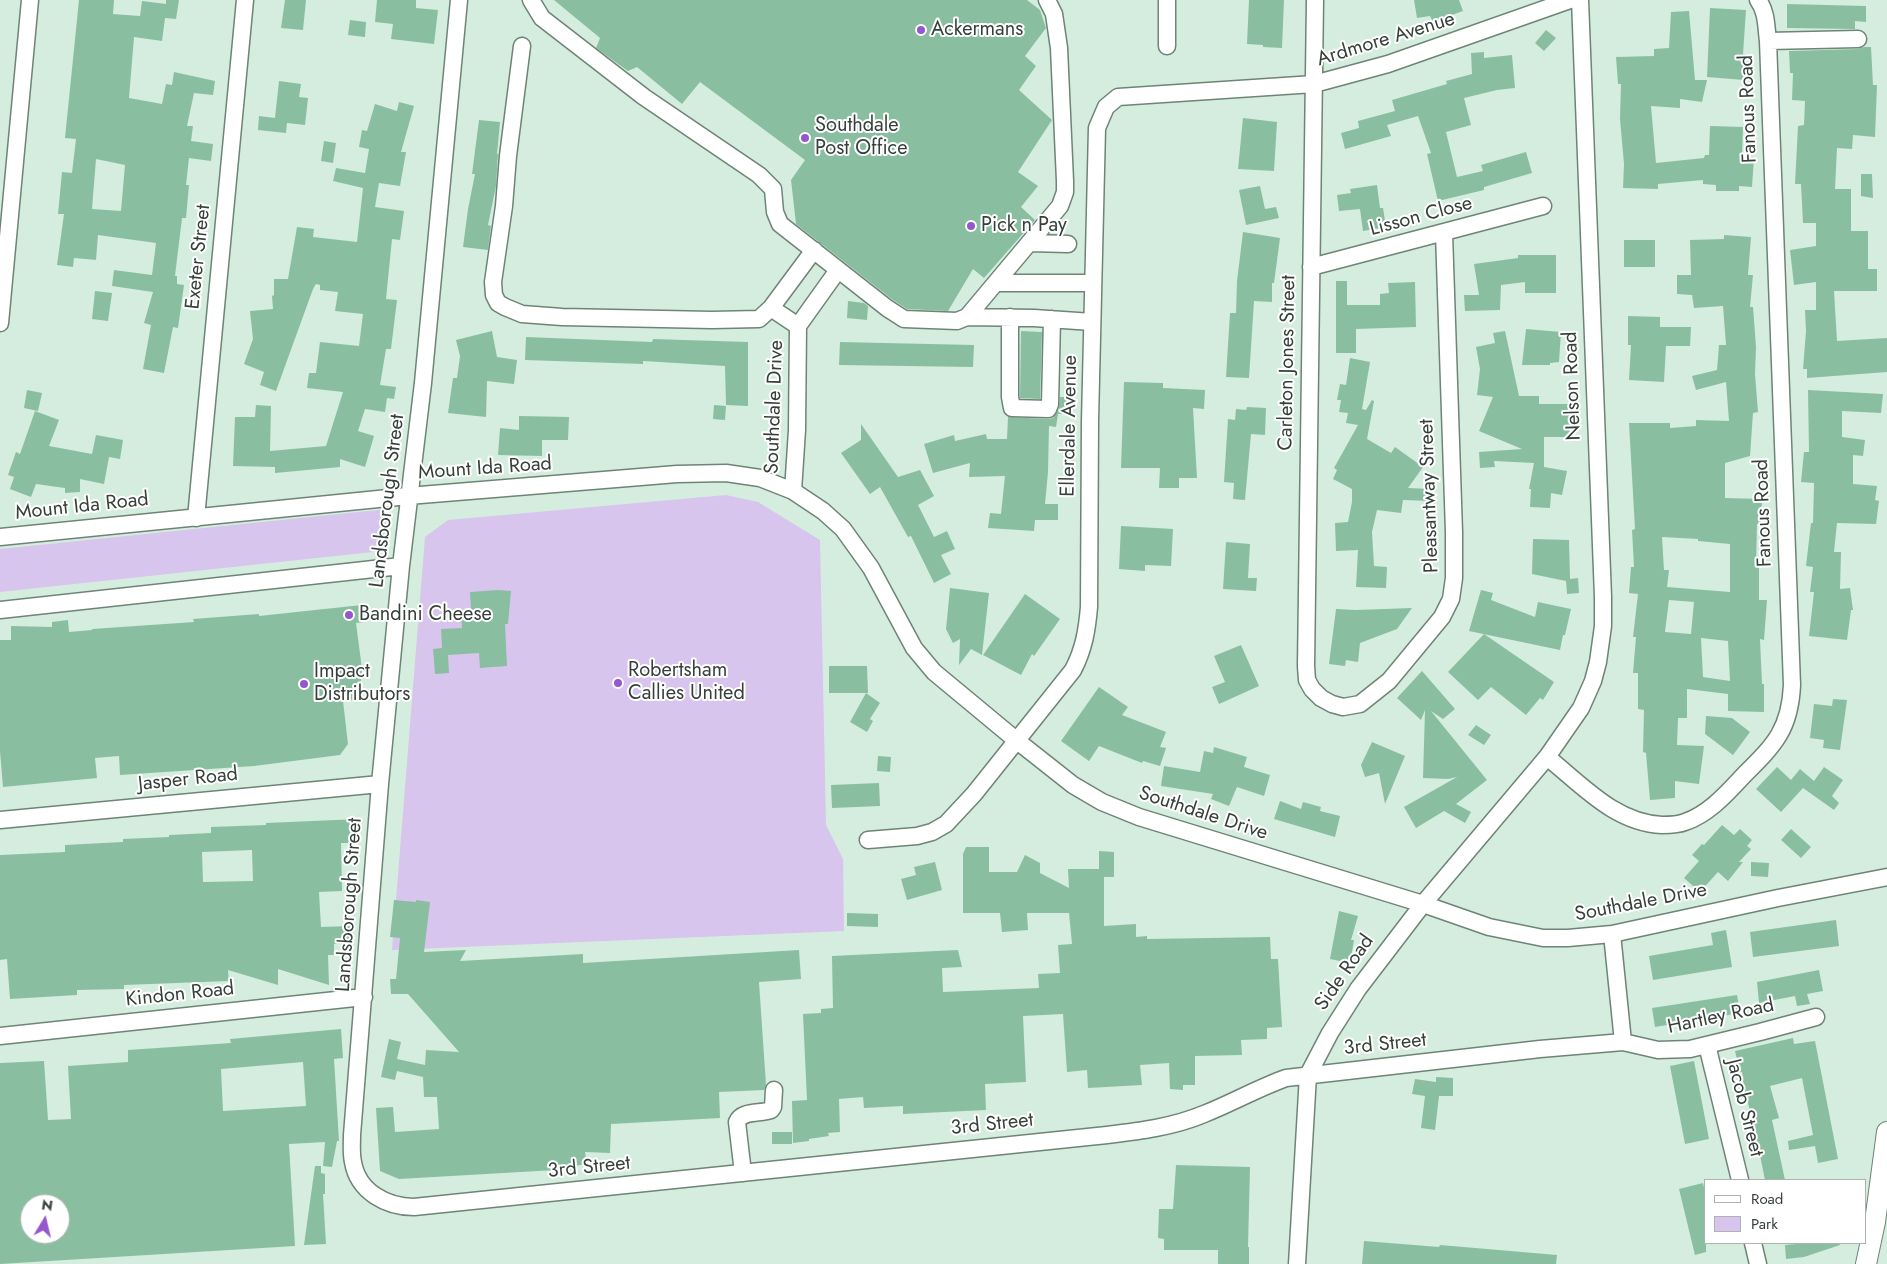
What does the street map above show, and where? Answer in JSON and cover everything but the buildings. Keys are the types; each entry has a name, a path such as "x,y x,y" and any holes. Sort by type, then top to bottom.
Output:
{"main road":[{"path":"1866,1264 1875,1222 1887,1132"}],"street":[{"path":"0,323 4,245 30,0"},
{"name":"Exeter Street","path":"196,518 245,0"},
{"name":"Landsborough Street","path":"363,1184 353,1163 352,1143 380,784 408,496 423,383 459,0"},
{"path":"531,0 542,18 636,90 706,140 760,175 773,189 777,221 887,308 904,319 957,321 967,317 1010,317 1092,322"},
{"path":"967,317 1060,206 1065,192 1059,48 1054,14 1047,0"},
{"path":"1167,0 1167,46"},
{"name":"Carleton Jones Street","path":"1315,0 1306,666 1307,680 1312,689 1321,698 1343,707"},
{"name":"Ardmore Avenue","path":"1118,97 1314,84 1388,64 1570,0"},
{"name":"Nelson Road","path":"1547,756 1571,725 1588,694 1598,662 1603,626 1580,0"},
{"name":"Fanous Road","path":"1547,756 1614,811 1638,821 1673,825 1684,823 1694,818 1719,800 1775,742 1789,716 1792,685 1768,41 1765,15 1758,0"},
{"path":"1768,41 1858,39"},
{"path":"522,46 503,214 493,282 494,295 498,303 505,308 522,314 554,316 712,320 759,319 771,308 814,250"},
{"name":"Ellerdale Avenue","path":"868,840 917,836 932,832 946,824 970,800 1073,670 1080,655 1088,628 1089,607 1092,322 1097,128 1100,117 1106,107 1118,97"},
{"name":"Lisson Close","path":"1311,268 1543,206"},
{"name":"Pleasantway Street","path":"1343,707 1360,704 1389,681 1442,616 1453,590 1454,532 1444,233"},
{"path":"1030,243 1068,244"},
{"path":"771,308 798,326 838,270"},
{"path":"996,283 1093,283"},
{"path":"1010,317 1010,397 1012,408 1018,409 1048,408 1050,404 1052,319"},
{"name":"Southdale Drive","path":"798,326 797,430 793,491 827,514 854,543 875,576 914,648 926,663 1016,740 1073,785 1089,795 1117,809 1184,831 1423,904 1490,927 1543,938 1612,934 1778,898 1887,877"},
{"name":"Mount Ida Road","path":"0,537 408,496 701,472 747,475 793,491"},
{"path":"0,610 401,566"},
{"name":"Side Road","path":"1297,1264 1308,1076 1330,1033 1358,989 1423,904 1547,756"},
{"name":"Jasper Road","path":"0,820 380,784"},
{"path":"1612,934 1623,1042"},
{"name":"Kindon Road","path":"0,1036 364,997"},
{"name":"Hartley Road","path":"1623,1042 1658,1050 1690,1049 1816,1017"},
{"name":"3rd Street","path":"363,1184 370,1192 385,1202 414,1207 1149,1130 1204,1114 1286,1078 1540,1049 1623,1042"},
{"name":"Jacob Street","path":"1707,1045 1740,1179"},
{"path":"743,1173 737,1125 738,1118 744,1115 771,1110 773,1107 774,1090"},
{"path":"1753,1244 1758,1264"}],"green space":[{"name":"Robertsham Callies United","path":"726,495 758,502 820,540 826,825 843,859 844,931 392,950 425,537 448,520"},
{"path":"388,509 382,551 0,592 0,549"}],"place":[{"name":"Ackermans","path":"921,30"},
{"name":"Southdale Post Office","path":"805,138"},
{"name":"Pick n Pay","path":"971,226"},
{"name":"Bandini Cheese","path":"349,615"},
{"name":"Robertsham Callies United","path":"618,683"},
{"name":"Impact Distributors","path":"304,684"}]}
